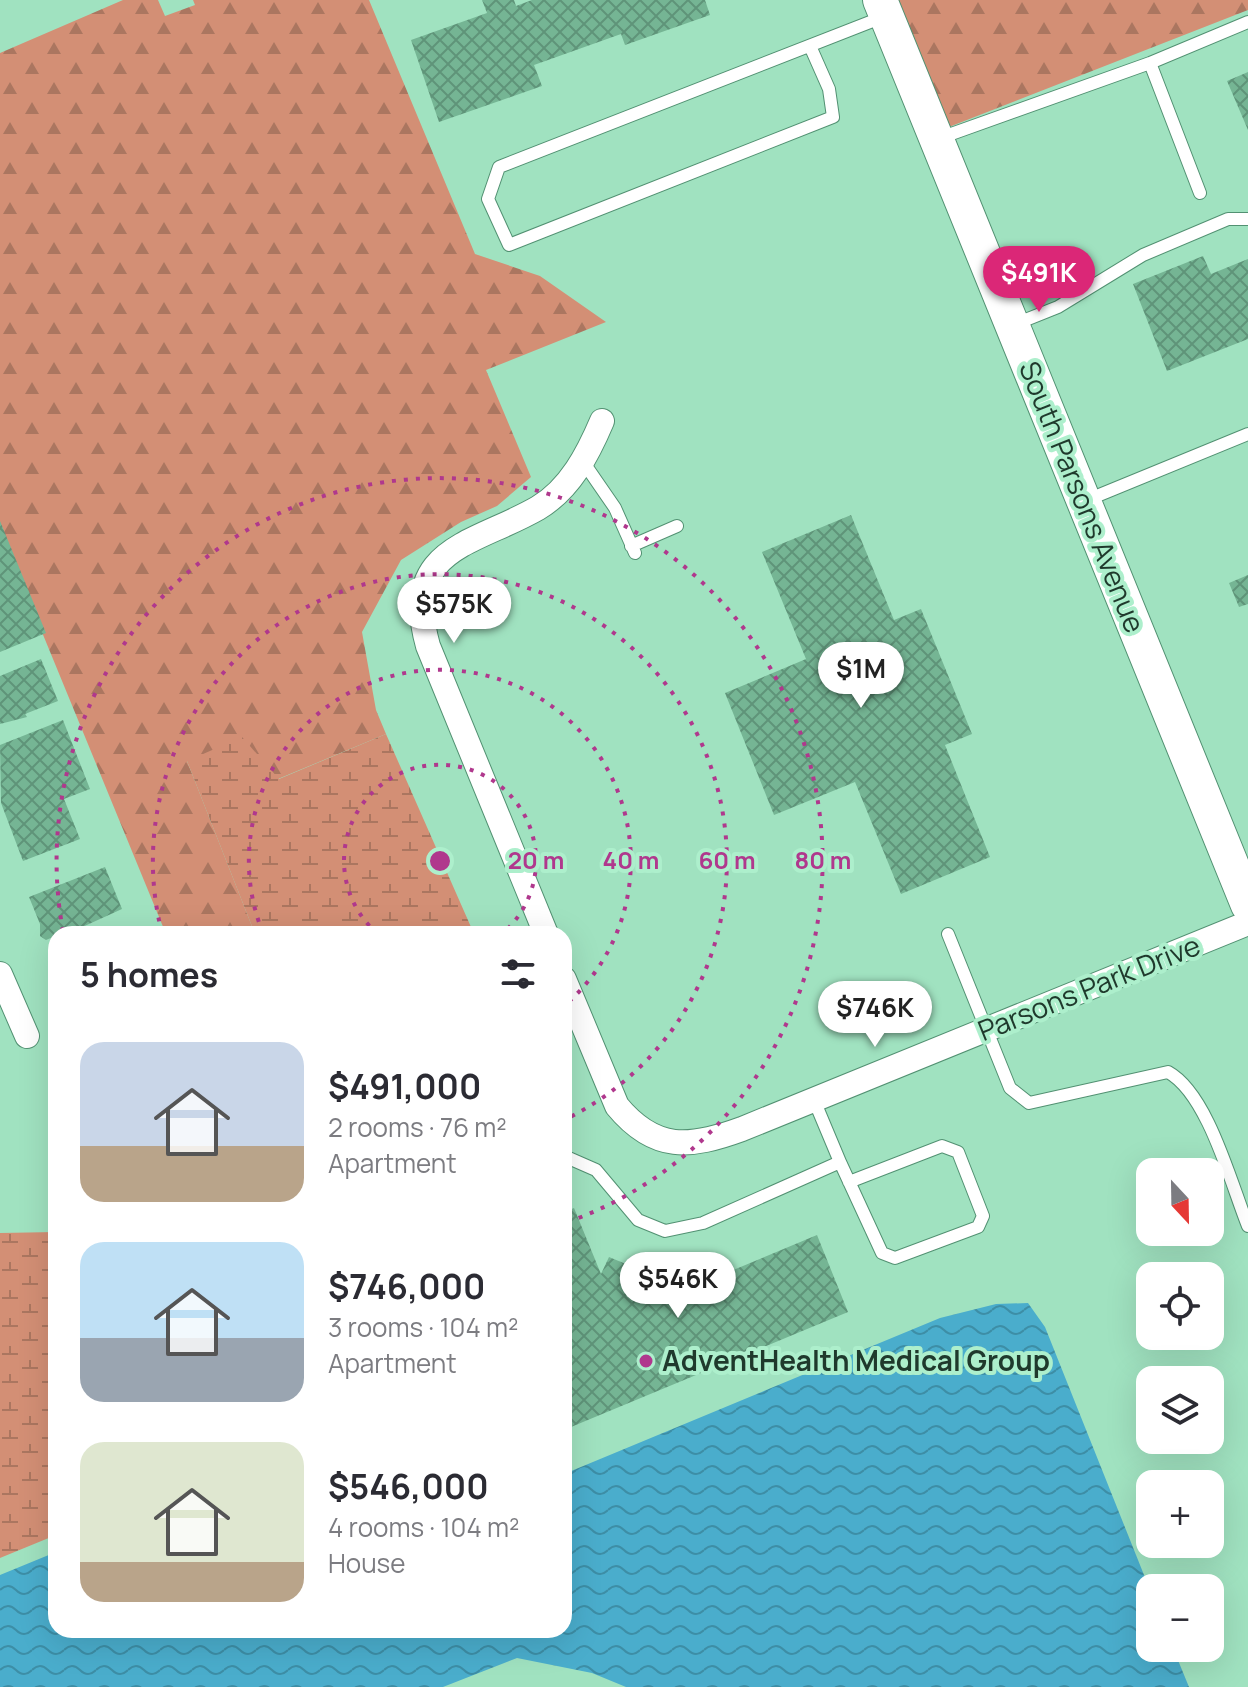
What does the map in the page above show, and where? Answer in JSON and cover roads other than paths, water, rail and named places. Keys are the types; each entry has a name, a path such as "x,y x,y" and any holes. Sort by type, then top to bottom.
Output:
{"street":[{"name":"South Parsons Avenue","path":"883,8 1247,903"},
{"path":"543,926 428,646 421,612 422,595 440,562 453,548 540,507 584,463 602,421"},
{"name":"Parsons Park Drive","path":"572,998 617,1106 630,1122 649,1135 691,1144 712,1140 986,1030 1247,903"},
{"path":"0,974 27,1036"}],"lane":[{"path":"810,46 829,89 833,117 509,245 488,199 499,167 810,46 883,8"},
{"path":"937,139 1150,63 1248,22"},
{"path":"1150,63 1200,193"},
{"path":"1012,326 1058,307 1143,255 1228,219 1248,219"},
{"path":"1084,502 1248,434"},
{"path":"584,463 615,508 633,550 677,526"},
{"path":"948,934 1010,1088 1029,1103 1168,1072 1180,1079 1201,1110 1248,1226"},
{"path":"814,1100 840,1162 849,1182 882,1253 895,1258 978,1227 983,1216 958,1152 942,1146 849,1182"},
{"path":"572,1160 596,1170 638,1220 665,1231 703,1223 840,1162"}],"water":[{"path":"1028,1303 1045,1327 1144,1574 1136,1574 1136,1662 1179,1662 1189,1687 626,1687 592,1673 517,1658 443,1687 0,1687 0,1575 48,1555 48,1638 572,1638 572,1471 940,1318 996,1304"}],"place":[{"name":"AdventHealth Medical Group","path":"646,1361"}]}
